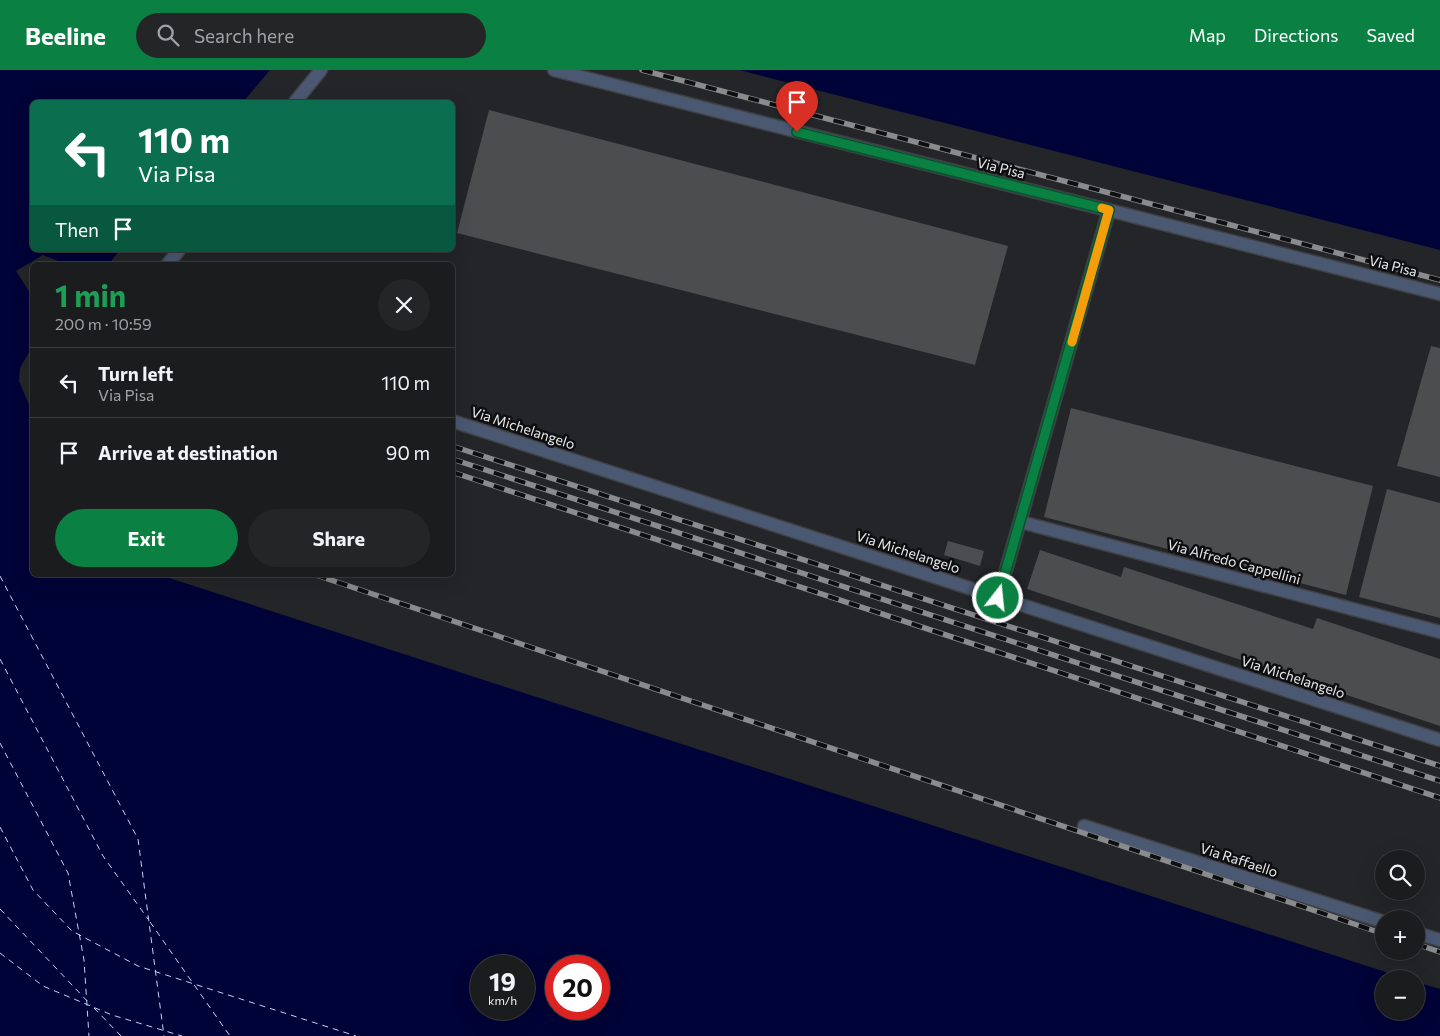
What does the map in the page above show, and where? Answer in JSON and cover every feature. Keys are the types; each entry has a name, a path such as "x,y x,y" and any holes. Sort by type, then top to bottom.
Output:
{"lane":[{"path":"298,100 321,70"},
{"name":"Via Pisa","path":"554,70 1440,294"},
{"path":"998,598 1109,210"},
{"name":"Via Michelangelo","path":"455,422 1440,740"},
{"name":"Via Alfredo Cappellini","path":"1021,522 1440,632"},
{"name":"Via Raffaello","path":"1084,826 1375,919"},
{"path":"1425,936 1440,940"}],"shaded area":[{"path":"0,70 270,70 245,100 30,100 30,252 118,252 110,262 60,262 43,255 16,271 30,293 30,350 20,368 19,381 30,407 30,577 166,577 1379,970 1375,970 1375,1020 1425,1020 1425,985 1440,989 1440,1036 0,1036"},
{"path":"739,70 1440,70 1440,250"}],"building":[{"path":"489,110 1008,246 975,365 457,233"},
{"path":"1431,346 1440,348 1440,477 1397,466"},
{"path":"1071,408 1373,486 1346,595 1044,517"},
{"path":"1387,489 1440,503 1440,618 1359,597"},
{"path":"948,541 984,551 980,566 944,555"},
{"path":"1040,550 1121,577 1124,567 1313,629 1317,618 1440,659 1440,726 1027,589"}],"ferry route":[{"path":"0,576 138,839 164,1036"},
{"path":"0,659 103,856 148,919"},
{"path":"0,743 68,873 84,960 89,1036"},
{"path":"0,827 33,890 72,931 138,966 356,1036"},
{"path":"0,909 91,1005"},
{"path":"150,922 230,1036"},
{"path":"0,953 43,986 112,1015 182,1036"},
{"path":"94,1008 121,1036"}],"railway":[{"path":"642,70 1440,280"},
{"path":"455,447 1440,766"},
{"path":"455,460 1440,781"},
{"path":"455,473 1440,798"},
{"path":"322,577 1375,931"},
{"path":"1425,947 1440,952"}],"slow traffic":[{"path":"1072,342 1109,210 1102,208"}],"route":[{"path":"797,132 1109,210 998,598"}]}
